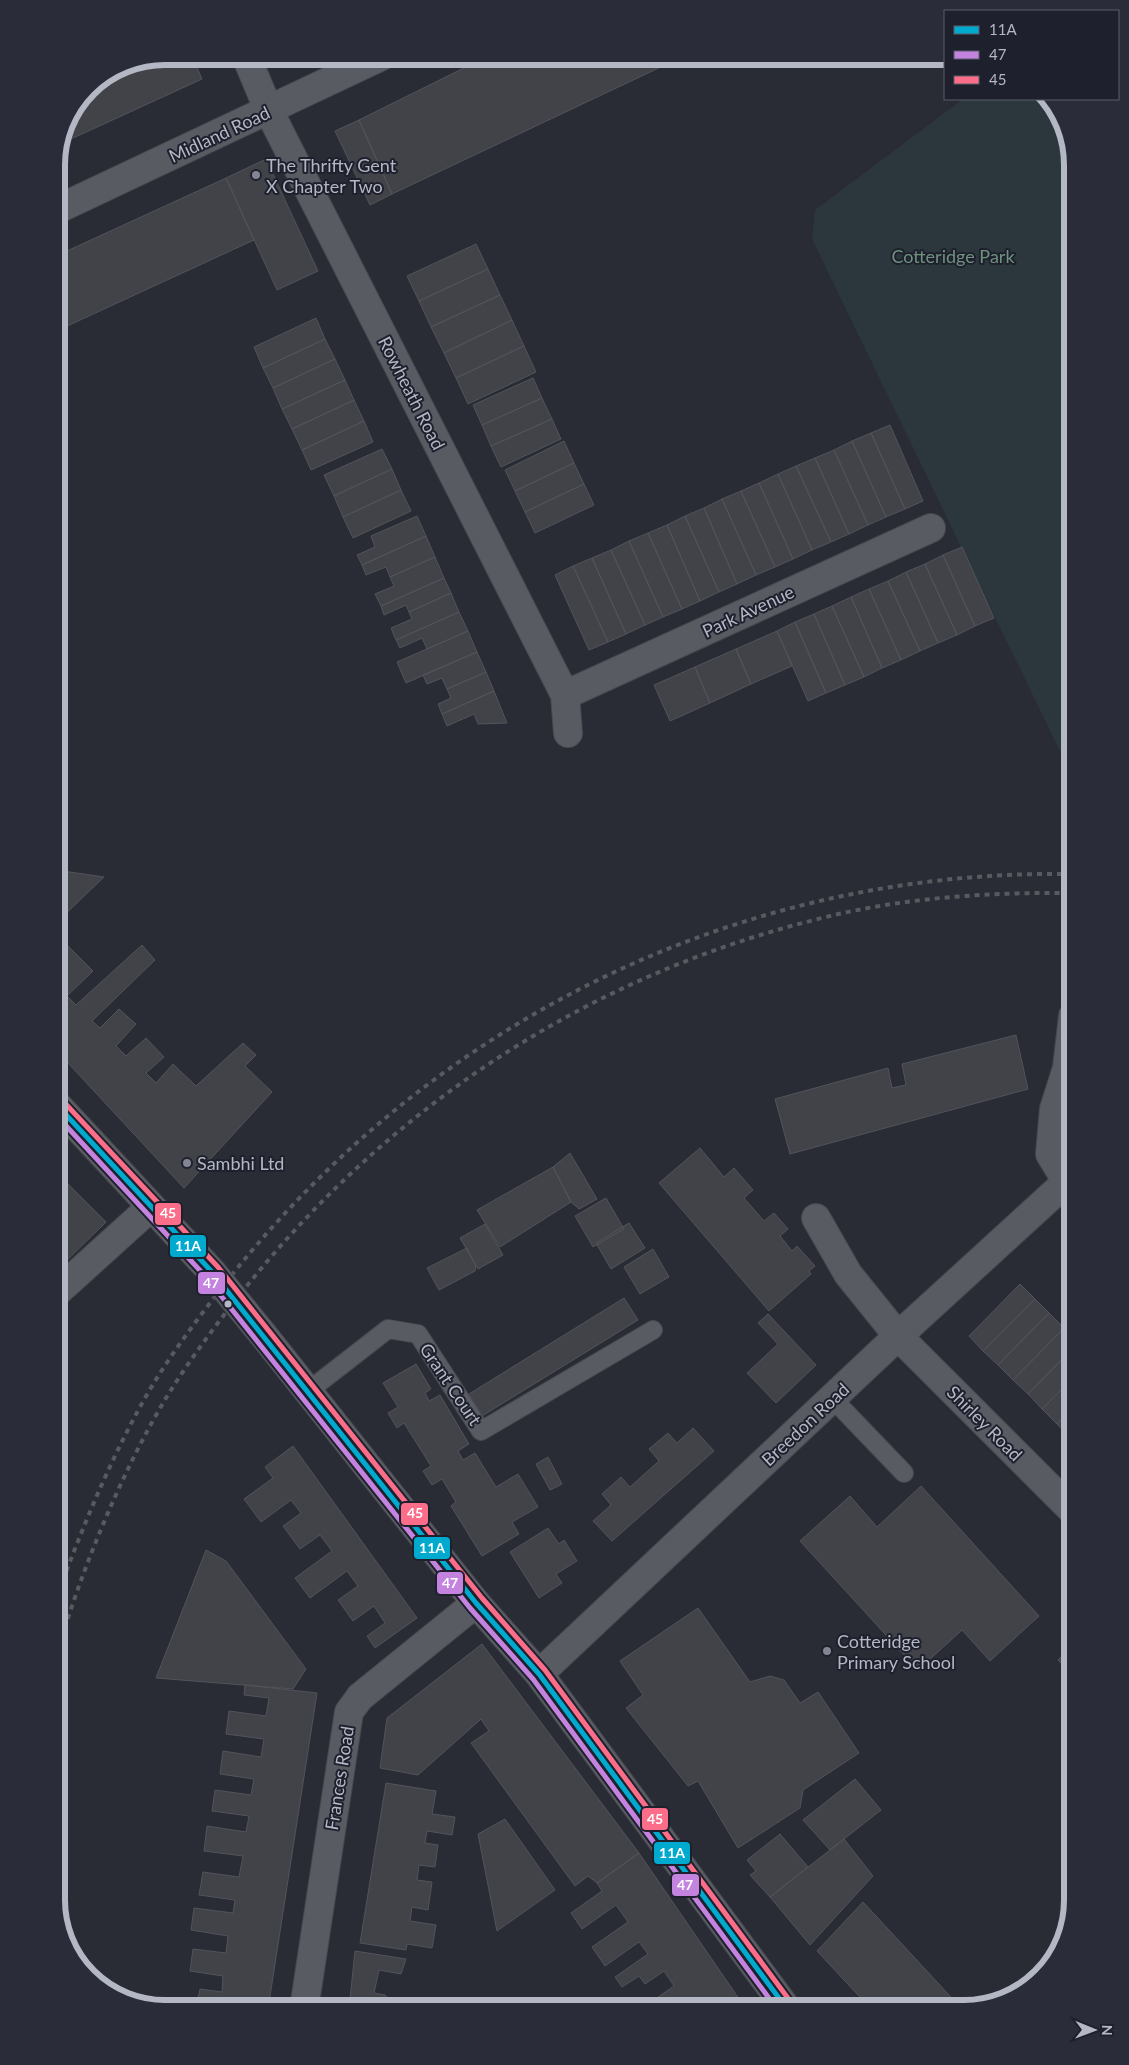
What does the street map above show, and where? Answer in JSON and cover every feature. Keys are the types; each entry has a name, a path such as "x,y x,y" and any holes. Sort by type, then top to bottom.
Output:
{"main road":[{"path":"65,1114 212,1272 476,1603 539,1674 780,2000"}],"street":[{"name":"Rowheath Road","path":"250,65 269,111 565,695 568,733"},
{"name":"Midland Road","path":"65,206 364,65"},
{"name":"Park Avenue","path":"565,695 931,528"},
{"path":"1064,1075 1054,1109 1050,1154 1064,1172"},
{"name":"Breedon Road","path":"539,1674 898,1336 1064,1184"},
{"path":"65,1285 151,1207"},
{"name":"Shirley Road","path":"816,1218 848,1274 898,1336 1064,1501"},
{"name":"Frances Road","path":"305,2000 350,1712 360,1697 476,1603"}],"lane":[{"name":"Grant Court","path":"307,1392 388,1329 418,1334 481,1431 653,1330"},
{"path":"832,1398 904,1473"}],"green space":[{"name":"Cotteridge Park","path":"962,100 1040,100 1051,115 1059,133 1064,165 1064,760 812,239 815,210"}],"building":[{"path":"196,65 202,79 68,140 75,121 94,94 121,75 139,68 152,66"},
{"path":"470,65 665,65 392,194 359,120"},
{"path":"359,120 392,194 370,205 335,131"},
{"path":"266,159 318,271 277,290 226,178"},
{"path":"226,178 254,240 65,327 65,252"},
{"path":"476,244 488,269 419,301 407,276"},
{"path":"488,269 500,295 431,327 419,301"},
{"path":"500,295 512,320 444,353 431,327"},
{"path":"316,318 325,339 263,368 254,347"},
{"path":"512,320 524,346 456,378 444,353"},
{"path":"325,339 335,359 273,388 263,368"},
{"path":"524,346 536,372 468,404 456,378"},
{"path":"335,359 345,380 282,409 273,388"},
{"path":"533,378 542,398 482,425 473,405"},
{"path":"345,380 354,400 292,429 282,409"},
{"path":"542,398 552,419 491,446 482,425"},
{"path":"354,400 364,421 302,450 292,429"},
{"path":"552,419 561,439 501,467 491,446"},
{"path":"364,421 373,442 311,470 302,450"},
{"path":"890,425 923,501 905,509 871,433"},
{"path":"871,433 905,509 886,517 852,441"},
{"path":"564,441 574,463 515,491 505,470"},
{"path":"852,441 886,517 868,525 834,450"},
{"path":"382,449 392,469 334,496 324,475"},
{"path":"834,450 868,525 849,534 815,458"},
{"path":"815,458 849,534 831,542 796,466"},
{"path":"574,463 584,484 525,512 515,491"},
{"path":"796,466 831,542 812,550 778,474"},
{"path":"392,469 401,490 343,517 334,496"},
{"path":"778,474 812,550 793,559 759,483"},
{"path":"759,483 793,559 775,567 741,491"},
{"path":"584,484 594,505 535,533 525,512"},
{"path":"401,490 411,511 353,538 343,517"},
{"path":"741,491 775,567 756,575 722,499"},
{"path":"722,499 756,575 737,584 704,508"},
{"path":"704,508 737,584 719,592 685,516"},
{"path":"417,516 426,536 362,565 357,555 375,547 371,536"},
{"path":"685,516 719,592 700,601 667,525"},
{"path":"667,525 700,601 682,609 648,533"},
{"path":"648,533 682,609 663,617 629,541"},
{"path":"426,536 435,557 390,577 386,567 366,575 362,565"},
{"path":"629,541 663,617 645,625 611,550"},
{"path":"962,547 994,618 975,626 943,555"},
{"path":"611,550 645,625 626,634 592,558"},
{"path":"943,555 975,626 957,635 925,564"},
{"path":"435,557 444,578 381,606 375,594 394,586 390,577"},
{"path":"592,558 626,634 608,642 573,566"},
{"path":"925,564 957,635 938,643 906,572"},
{"path":"573,566 608,642 589,650 555,575"},
{"path":"906,572 938,643 920,651 888,581"},
{"path":"444,578 451,593 409,612 406,605 384,615 381,606"},
{"path":"888,581 920,651 901,660 869,589"},
{"path":"869,589 901,660 882,668 851,597"},
{"path":"451,593 459,612 396,640 391,628 412,619 409,612"},
{"path":"851,597 882,668 864,677 832,606"},
{"path":"832,606 864,677 845,685 814,614"},
{"path":"459,612 468,631 427,649 422,638 400,648 396,640"},
{"path":"814,614 845,685 826,693 795,622"},
{"path":"795,622 826,693 808,701 777,631"},
{"path":"468,631 477,652 406,683 397,662"},
{"path":"777,631 792,666 751,684 736,649"},
{"path":"736,649 751,684 710,703 695,667"},
{"path":"477,652 486,672 447,689 442,678 427,684 423,675"},
{"path":"695,667 710,703 670,721 654,685"},
{"path":"486,672 494,691 442,714 438,704 451,698 447,689"},
{"path":"494,691 507,723 478,724 474,714 447,726 442,714"},
{"path":"65,871 104,877 65,914"},
{"path":"65,943 93,971 67,996 76,1005 142,945 155,960 92,1021 100,1028 119,1009 136,1024 116,1046 126,1056 146,1038 164,1057 146,1073 156,1083 173,1064 196,1086 243,1043 256,1055 245,1066 272,1092 184,1188 65,1060"},
{"path":"1016,1035 1028,1089 790,1154 775,1099 888,1068 892,1088 906,1085 902,1064"},
{"path":"700,1148 724,1177 734,1168 753,1190 744,1198 764,1221 774,1213 788,1229 780,1236 792,1251 797,1246 815,1266 809,1271 811,1274 769,1311 659,1183"},
{"path":"570,1153 597,1199 579,1209 571,1202 553,1167"},
{"path":"553,1167 571,1202 500,1247 477,1210"},
{"path":"65,1181 106,1222 65,1262"},
{"path":"606,1198 624,1229 593,1247 575,1216"},
{"path":"629,1223 645,1248 611,1269 596,1243"},
{"path":"485,1224 503,1255 478,1269 460,1238"},
{"path":"467,1248 476,1266 475,1271 439,1290 427,1268"},
{"path":"653,1249 669,1277 640,1294 624,1267"},
{"path":"1020,1284 1035,1299 983,1351 969,1336"},
{"path":"624,1298 638,1320 482,1416 469,1394"},
{"path":"1035,1299 1049,1313 998,1365 983,1351"},
{"path":"1049,1313 1064,1328 1013,1380 998,1365"},
{"path":"768,1314 816,1365 776,1403 747,1373 778,1344 758,1323"},
{"path":"1064,1328 1064,1357 1028,1394 1013,1380"},
{"path":"1064,1357 1064,1387 1042,1409 1028,1394"},
{"path":"416,1364 431,1389 425,1393 429,1401 440,1395 469,1444 458,1451 463,1460 475,1453 496,1487 518,1474 538,1507 512,1522 519,1534 482,1556 451,1506 456,1502 442,1479 432,1485 423,1471 431,1466 404,1423 397,1428 388,1413 398,1407 383,1383"},
{"path":"1064,1387 1064,1417 1057,1424 1042,1409"},
{"path":"1064,1417 1064,1431 1057,1424"},
{"path":"693,1428 714,1451 612,1541 593,1521 611,1505 602,1494 621,1477 630,1487 659,1461 649,1449 668,1433 677,1443"},
{"path":"293,1446 417,1618 375,1648 367,1636 385,1623 374,1606 353,1621 338,1600 358,1586 347,1571 310,1598 295,1578 332,1551 320,1535 300,1549 283,1526 301,1513 291,1500 261,1522 244,1499 273,1478 265,1467"},
{"path":"548,1457 562,1484 550,1490 536,1464"},
{"path":"921,1486 1039,1616 990,1661 962,1630 918,1670 800,1541 850,1496 877,1527"},
{"path":"548,1528 559,1544 564,1540 577,1561 556,1574 562,1583 539,1598 510,1552"},
{"path":"206,1550 226,1561 306,1669 293,1689 156,1678"},
{"path":"698,1608 750,1682 770,1676 784,1680 800,1703 818,1692 859,1753 803,1790 800,1808 738,1848 698,1781 688,1786 626,1708 643,1695 620,1661"},
{"path":"482,1644 639,1853 597,1883 588,1876 575,1886 471,1743 489,1731 481,1719 418,1775 380,1768 387,1718"},
{"path":"1064,1654 1064,1666 1058,1660"},
{"path":"245,1685 317,1693 269,2000 198,2000 200,1989 222,1992 223,1976 190,1971 193,1949 226,1953 228,1936 191,1930 194,1908 233,1913 235,1900 199,1895 203,1872 239,1877 243,1856 204,1851 207,1826 246,1832 249,1816 212,1811 215,1790 251,1795 254,1779 220,1774 223,1751 261,1757 264,1739 226,1734 229,1711 266,1716 269,1698 244,1695"},
{"path":"855,1779 881,1810 830,1850 803,1820"},
{"path":"386,1783 436,1791 432,1814 455,1817 452,1835 427,1831 425,1843 438,1845 435,1867 419,1865 417,1880 432,1882 428,1910 412,1907 410,1921 436,1925 432,1948 407,1944 406,1950 360,1943"},
{"path":"505,1819 555,1890 497,1931 478,1834"},
{"path":"780,1834 808,1867 770,1897 750,1875 756,1871 747,1860"},
{"path":"844,1839 873,1876 810,1945 770,1897"},
{"path":"639,1853 740,2000 654,2000 674,1986 664,1971 645,1984 639,1976 622,1987 615,1977 648,1954 639,1942 605,1966 592,1947 628,1922 616,1905 582,1929 571,1913 602,1891 597,1883"},
{"path":"863,1902 954,2000 863,2000 817,1951"},
{"path":"355,1951 406,1959 401,1974 379,1970 374,1993 385,1995 389,2000 350,2000"}],"railway":[{"path":"65,1575 87,1519 135,1416 179,1345 235,1271 317,1181 407,1101 504,1032 608,975 718,930 833,898 951,879 1064,874"},
{"path":"65,1628 89,1558 133,1458 149,1427 185,1369 246,1287 303,1221 365,1161 430,1106 500,1057 573,1013 650,976 731,945 814,920 877,906 975,895 1064,893"}],"transit line":[{"name":"45","path":"65,1103 218,1267 482,1598 545,1670 789,2000"},
{"name":"11A","path":"65,1114 212,1272 476,1603 539,1674 780,2000"},
{"name":"47","path":"65,1125 206,1277 470,1608 533,1679 770,2000"}],"place":[{"name":"The Thrifty Gent X Chapter Two","path":"256,175"},
{"name":"Sambhi Ltd","path":"187,1163"},
{"name":"Cotteridge Primary School","path":"827,1651"}]}
